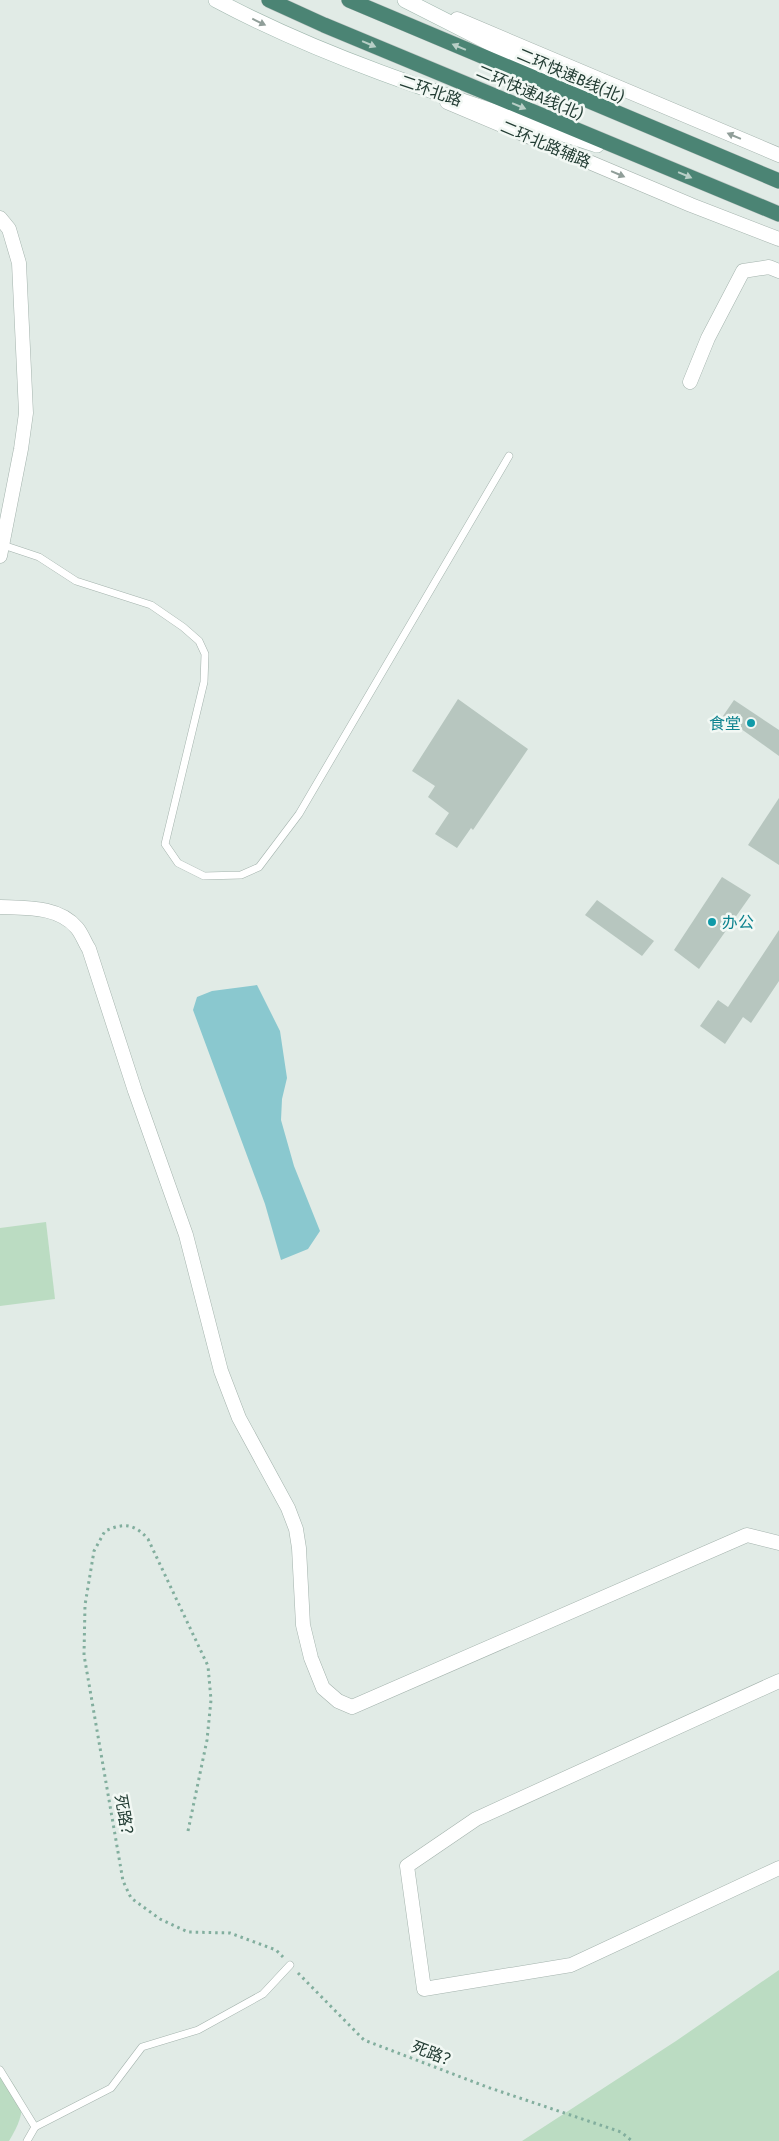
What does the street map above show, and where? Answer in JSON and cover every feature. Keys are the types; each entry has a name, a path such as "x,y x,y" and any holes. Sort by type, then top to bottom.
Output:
{"highway":[{"name":"二环快速A线(北)","path":"268,0 779,214"},
{"name":"二环快速B线(北)","path":"349,0 779,181"}],"main road":[{"name":"二环北路","path":"216,0 314,47 450,97 654,162"},
{"path":"405,0 534,64 665,134"}],"street":[{"path":"411,0 779,155"},
{"name":"二环北路辅路","path":"314,47 779,240"},
{"path":"0,218 9,230 19,263 26,413 1,551"},
{"path":"690,382 708,338 743,271 769,267 779,271"},
{"path":"0,907 27,908 62,915 78,928 89,949 135,1091 186,1235 221,1371 239,1418 288,1508 296,1529 299,1548 303,1625 311,1658 323,1688 338,1701 352,1707 747,1535 779,1543"},
{"path":"779,1680 476,1819 407,1866 424,1989 571,1965 779,1868"}],"lane":[{"path":"1,551 40,557 76,581 151,605 183,627 199,642 205,654 204,682 164,844 178,863 204,876 241,874 259,867 299,814 509,456"},
{"path":"27,2141 35,2127 111,2088 142,2047 198,2030 263,1994 290,1965"},
{"path":"0,2070 35,2127"}],"path":[{"name":"死路？","path":"188,1831 207,1740 211,1700 208,1666 168,1585 148,1539 133,1526 123,1525 105,1531 94,1551 85,1605 84,1655 124,1881 131,1898 160,1919 188,1932 230,1933 276,1950 364,2040 487,2087 621,2132 632,2141"}],"green space":[{"path":"46,1222 55,1299 0,1306 0,1228"},
{"path":"779,1970 779,2141 522,2141 676,2041"},
{"path":"0,2067 15,2086 21,2102 20,2120 9,2141 0,2141"}],"water":[{"path":"257,985 280,1031 287,1078 282,1099 281,1120 294,1166 320,1231 308,1249 281,1260 265,1204 193,1010 197,997 212,991"}],"building":[{"path":"458,699 528,749 473,830 471,828 457,848 435,834 449,813 428,797 435,786 412,771"},
{"name":"食堂","path":"734,700 779,730 779,756 723,716"},
{"path":"779,798 779,865 748,845"},
{"name":"办公","path":"722,877 751,895 699,969 674,950"},
{"path":"597,900 654,941 642,956 585,915"},
{"path":"779,930 779,981 751,1023 743,1017 725,1044 700,1026 718,1000 728,1007"}],"place":[{"name":"食堂","path":"751,723"},
{"name":"办公","path":"712,922"}]}
